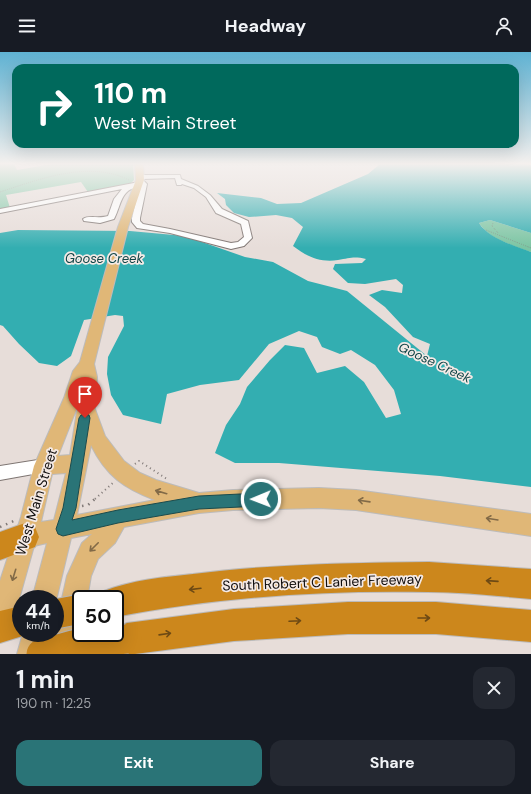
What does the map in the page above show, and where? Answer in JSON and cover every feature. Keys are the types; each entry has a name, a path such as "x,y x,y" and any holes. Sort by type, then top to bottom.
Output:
{"highway":[{"path":"0,546 25,537"},
{"name":"South Robert C Lanier Freeway","path":"124,601 167,592 239,583 345,578 428,577 531,584"},
{"path":"41,654 73,645 234,625 348,618 436,618 531,626"},
{"path":"0,627 12,624"}],"main road":[{"name":"West Main Street","path":"0,621 44,466 72,398 81,371 87,364 94,332 133,192"},
{"name":"West Main Street","path":"46,590 69,508 78,463 86,406 89,371 87,364"},
{"path":"86,406 96,438 112,462 131,479 151,489 199,503"},
{"path":"44,466 78,463"},
{"path":"25,537 118,517 199,503 233,500 319,498 356,500 531,525"},
{"path":"64,654 79,576 90,551 107,535 118,517"},
{"path":"31,654 34,642"}],"street":[{"path":"0,211 89,192"},
{"path":"87,219 100,221 112,218 117,199 125,192"},
{"path":"142,192 136,222 140,226 170,231 231,246 241,244 248,238 246,223 219,211 208,196 203,192"},
{"path":"0,473 44,466"}],"path":[{"path":"493,223 492,226 499,234"},
{"path":"486,230 499,234 512,242 531,248"}],"green space":[{"path":"0,192 23,192 6,195 10,208 0,210"},
{"path":"490,220 531,233 531,252 495,238 483,229 479,223"}],"water":[{"name":"Goose Creek","path":"326,192 531,192 531,233 490,220 479,223 495,237 531,252 531,487 440,476 279,463 235,463 215,453 226,425 240,404 247,387 285,345 304,348 317,373 345,366 364,382 386,418 401,414 394,390 375,365 351,350 340,354 322,347 317,337 299,331 269,344 239,380 200,385 167,394 161,424 123,415 111,395 107,374 108,357 124,326 123,316 115,315 84,320 71,356 57,366 39,363 3,326 0,325 0,233 18,230 130,231 185,236 245,257 273,262 308,281 347,291 427,356 430,344 413,337 385,307 369,295 382,290 402,293 403,285 396,279 365,284 348,283 333,269 335,264 362,263 366,259 355,257 331,261 319,260 308,256 293,246 303,227 292,218 276,215 249,217 234,213 226,205 225,199 217,193 261,198 277,204 301,203"}],"route":[{"path":"85,418 78,463 63,529 118,517 199,503 261,499"}]}
